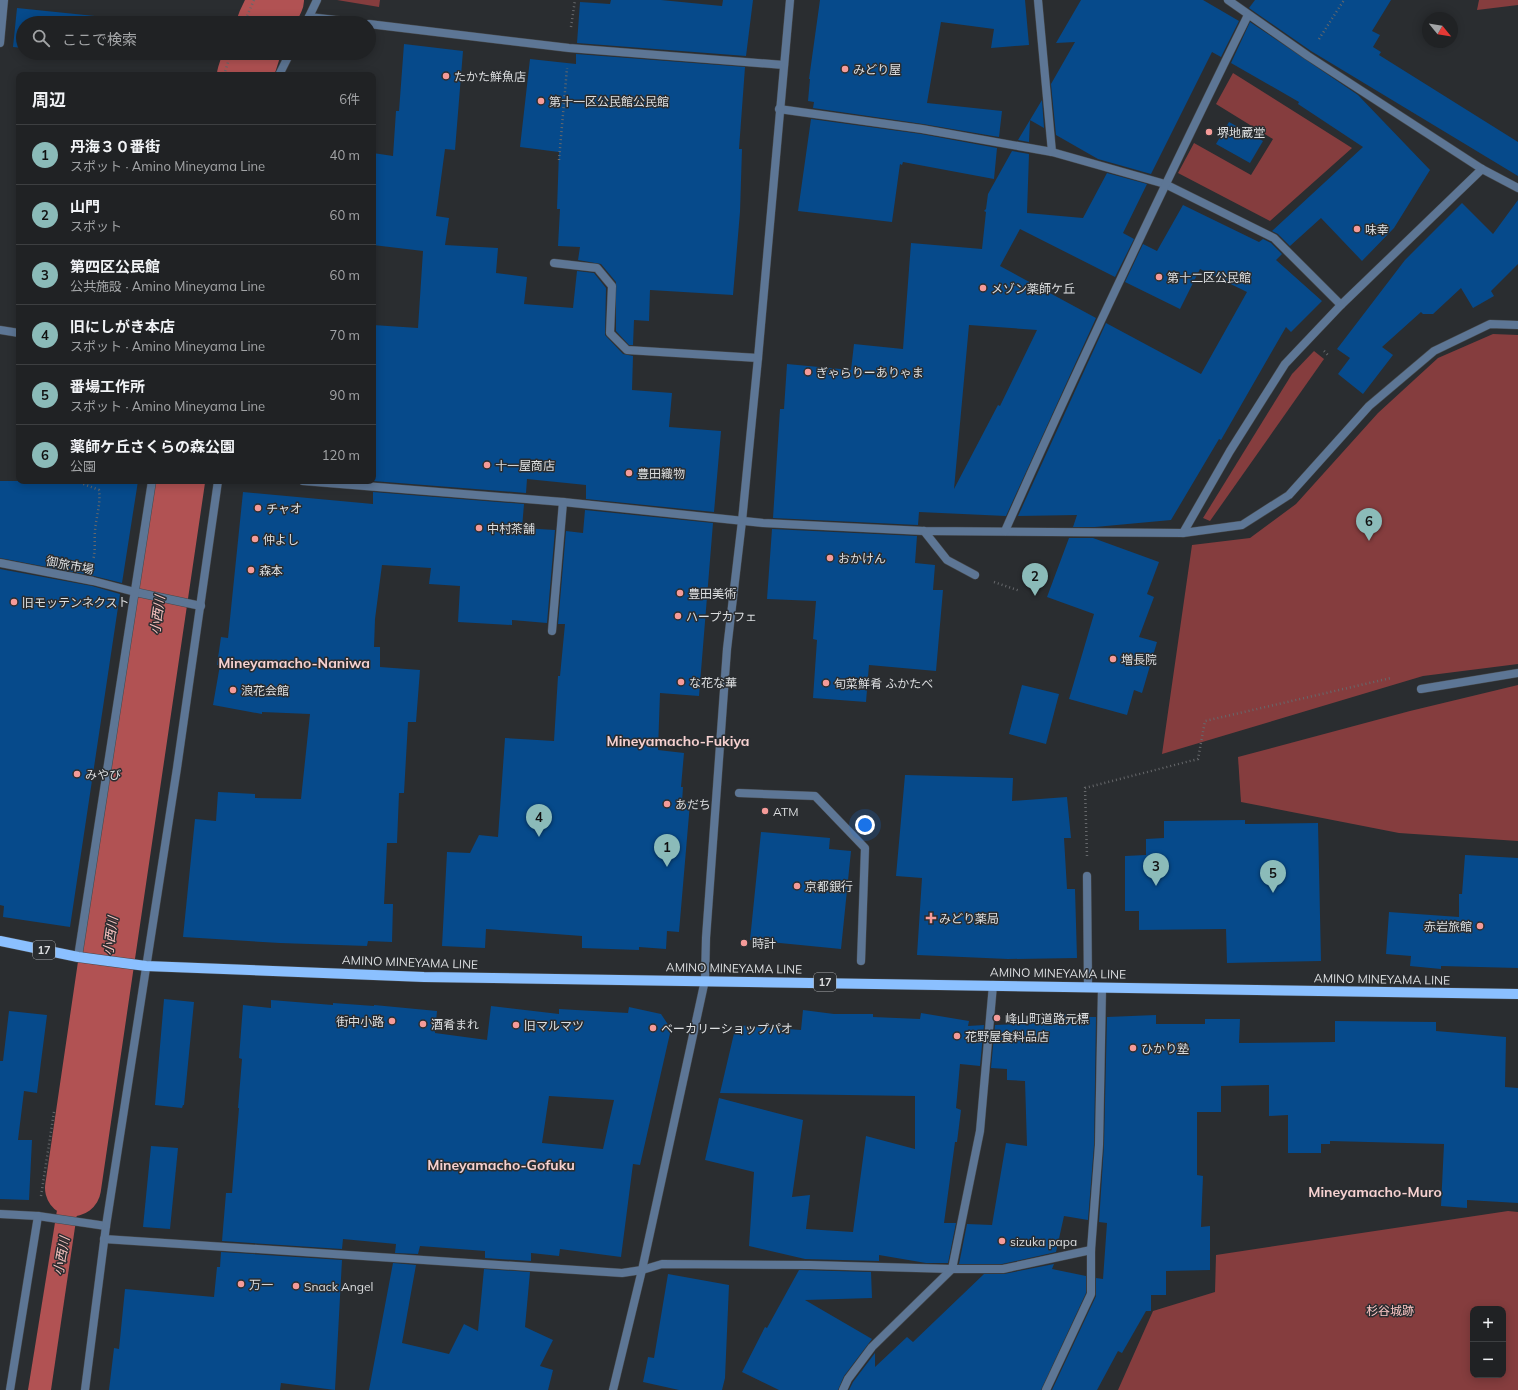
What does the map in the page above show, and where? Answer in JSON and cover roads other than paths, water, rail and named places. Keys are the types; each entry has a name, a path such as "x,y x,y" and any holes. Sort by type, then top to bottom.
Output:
{"main road":[{"name":"AMINO MINEYAMA LINE","path":"0,941 83,958 146,966 424,977 705,980 1518,994"}],"street":[{"path":"0,43 4,0"},
{"path":"309,16 317,0"},
{"path":"613,1390 642,1270 705,980 706,938 727,650 742,521 758,358 779,109 790,0"},
{"path":"1038,0 1052,152"},
{"path":"1228,0 1308,56 1482,169 1518,188"},
{"path":"1004,531 1070,385 1165,184 1248,15"},
{"path":"376,25 569,48 784,65"},
{"path":"280,72 286,60"},
{"path":"779,109 922,129 1052,152 1165,184 1274,238 1341,305"},
{"path":"1183,533 1230,451 1285,364 1341,305 1482,169"},
{"path":"554,263 597,268 612,286 610,333 627,350 758,358"},
{"path":"340,484 564,502 742,521 924,531 1183,533 1242,526 1289,495 1370,406 1434,350 1490,324 1518,326"},
{"path":"0,330 16,333"},
{"path":"83,958 138,592 152,484"},
{"path":"84,1390 104,1239 201,606 218,484"},
{"path":"552,631 564,502"},
{"path":"924,531 947,560 975,576"},
{"name":"御旅市場","path":"0,563 93,581 201,606"},
{"path":"1421,689 1518,673"},
{"path":"739,793 815,796 865,848 861,961"},
{"path":"1087,876 1088,987"},
{"path":"843,1390 872,1347 952,1269 980,1132 993,985"},
{"path":"1046,1390 1091,1294 1092,1250 1099,1145 1102,988"},
{"path":"0,1214 42,1216 106,1226"},
{"path":"10,1390 42,1216"},
{"path":"104,1239 622,1273 642,1270 662,1264 1003,1269 1092,1250"}],"water":[{"path":"73,1111 92,1112 51,1390 28,1390"}],"waterway":[{"name":"小西川","path":"268,16 276,0"},
{"name":"小西川","path":"246,72 250,60"},
{"name":"小西川","path":"73,1188 177,484"}],"place":[{"name":"みどり屋","path":"845,69"},
{"name":"たかた鮮魚店","path":"446,76"},
{"name":"第十一区公民館公民館","path":"541,101"},
{"name":"堺地蔵堂","path":"1209,132"},
{"name":"味幸","path":"1357,229"},
{"name":"第十二区公民館","path":"1159,277"},
{"name":"メゾン薬師ケ丘","path":"983,288"},
{"name":"ぎゃらりーありゃま","path":"808,372"},
{"name":"十一屋商店","path":"487,465"},
{"name":"豊田織物","path":"629,473"},
{"name":"チャオ","path":"258,508"},
{"name":"中村茶舗","path":"479,528"},
{"name":"仲よし","path":"255,539"},
{"name":"薬師ケ丘さくらの森公園","path":"1369,541"},
{"name":"おかけん","path":"830,558"},
{"name":"森本","path":"251,570"},
{"name":"豊田美術","path":"680,593"},
{"name":"山門","path":"1035,596"},
{"name":"旧モッテンネクスト","path":"14,602"},
{"name":"ハープカフェ","path":"678,616"},
{"name":"増長院","path":"1113,659"},
{"name":"な花な華","path":"681,682"},
{"name":"旬菜鮮肴 ふかたべ","path":"826,683"},
{"name":"浪花会館","path":"233,690"},
{"name":"みやび","path":"77,774"},
{"name":"あだち","path":"667,804"},
{"name":"ATM","path":"765,811"},
{"name":"旧にしがき本店","path":"539,837"},
{"name":"丹海３０番街","path":"667,867"},
{"name":"京都銀行","path":"797,886"},
{"name":"第四区公民館","path":"1156,886"},
{"name":"番場工作所","path":"1273,893"},
{"name":"みどり薬局","path":"931,918"},
{"name":"赤岩旅館","path":"1480,926"},
{"name":"時計","path":"744,943"},
{"name":"峰山町道路元標","path":"997,1018"},
{"name":"街中小路","path":"392,1021"},
{"name":"酒肴まれ","path":"423,1024"},
{"name":"旧マルマツ","path":"516,1025"},
{"name":"ベーカリーショップパオ","path":"653,1028"},
{"name":"花野屋食料品店","path":"957,1036"},
{"name":"ひかり塾","path":"1133,1048"},
{"name":"sizuka papa","path":"1002,1241"},
{"name":"万一","path":"241,1284"},
{"name":"Snack Angel","path":"296,1286"}],"district":[{"name":"Mineyamacho-Naniwa","path":"294,663"},
{"name":"Mineyamacho-Fukiya","path":"678,741"},
{"name":"Mineyamacho-Gofuku","path":"501,1165"},
{"name":"Mineyamacho-Muro","path":"1375,1192"}],"park label":[{"name":"杉谷城跡","path":"1390,1310"}]}
